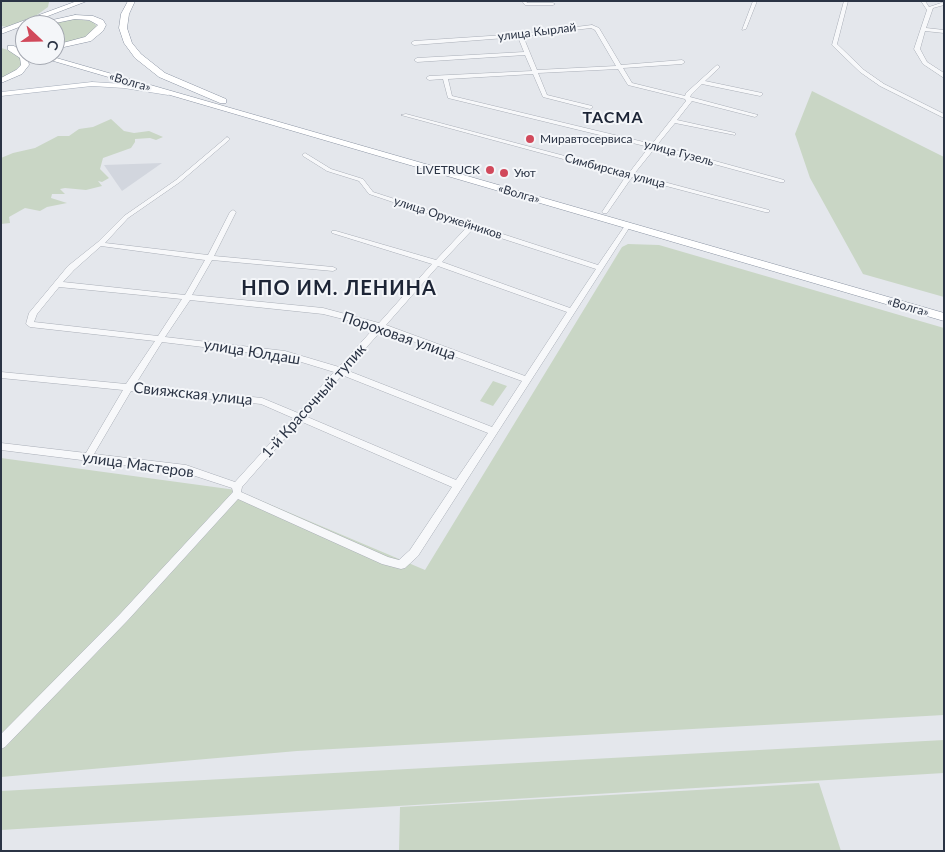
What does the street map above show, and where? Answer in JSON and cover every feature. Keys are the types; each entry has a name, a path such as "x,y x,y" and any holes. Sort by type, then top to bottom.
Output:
{"highway":[{"path":"14,29 84,1"},
{"path":"132,1 125,14 123,28 128,42 138,56 162,74 233,105"},
{"path":"60,15 94,2"},
{"path":"1,81 19,72 26,61 14,45 1,38 46,12 52,4"},
{"path":"65,19 75,17 90,18 100,22 102,26 88,39 65,45"},
{"path":"1,45 14,45"},
{"name":"«Волга»","path":"65,57 772,258 944,317"},
{"name":"«Волга»","path":"65,63 828,283 944,310"}],"main road":[{"path":"1,94 92,84 124,86 168,93"}],"street":[{"path":"524,1 524,4 553,4"},
{"path":"744,29 755,1"},
{"path":"846,1 834,44 862,71 882,85 944,116"},
{"path":"923,1 929,10"},
{"path":"944,3 931,7 929,10 917,49 925,63 944,76"},
{"name":"улица Кырлай","path":"414,43 520,35 592,26 598,29 630,84 755,115"},
{"path":"924,28 944,32"},
{"path":"520,35 545,96 590,107"},
{"path":"417,60 526,53"},
{"path":"429,78 682,62"},
{"path":"605,212 630,175 689,101 687,98 688,94 717,67"},
{"name":"улица Гузель","path":"445,77 450,97 654,146 782,181"},
{"path":"701,82 760,94"},
{"name":"Симбирская улица","path":"404,115 767,211"},
{"path":"674,121 733,134"},
{"path":"30,324 33,313 71,268 100,244 126,217 178,180 227,139"},
{"name":"улица Оружейников","path":"305,155 329,170 361,180 371,193 600,268"},
{"path":"88,457 129,387 188,298 233,212"},
{"path":"458,485 628,225"},
{"name":"1-й Красочный тупик","path":"237,490 380,326 472,226"},
{"path":"334,232 437,263 572,311"},
{"path":"100,244 210,258 333,269"},
{"name":"Пороховая улица","path":"58,284 323,311 380,326 527,380"},
{"name":"улица Юлдаш","path":"30,324 162,338 285,354 341,371 493,431"},
{"name":"Свияжская улица","path":"1,375 262,401 458,485"},
{"name":"улица Мастеров","path":"1,446 186,469 237,490 386,561 401,565 414,553 458,485"},
{"path":"1,743 124,617 237,490"}],"shaded area":[{"path":"162,163 122,191 104,165"}],"green space":[{"path":"1,1 49,2 48,7 37,15 15,15 15,24 7,27 1,26"},
{"path":"73,19 92,21 97,26 88,37 65,43 65,20"},
{"path":"1,48 15,52 15,65 21,65 19,69 1,79"},
{"path":"812,91 944,157 944,297 863,274 810,178 795,134"},
{"path":"111,119 124,131 134,133 149,131 163,137 156,140 150,138 135,139 131,148 103,158 100,169 109,178 102,182 98,181 102,186 86,190 60,189 65,194 52,194 51,198 67,203 47,207 40,211 25,208 9,217 10,223 1,224 1,158 35,148 58,136 69,136 79,129 93,127"},
{"path":"628,244 659,245 944,328 944,715 297,751 1,777 1,458 236,490 425,570 622,247"},
{"path":"493,381 507,386 493,406 480,401"},
{"path":"944,740 944,773 1,830 1,791"},
{"path":"819,783 841,851 399,851 400,807"}],"place":[{"name":"Миравтосервиса","path":"530,139"},
{"name":"LIVETRUCK","path":"490,170"},
{"name":"Уют","path":"504,173"}],"district":[{"name":"ТАСМА","path":"613,118"},
{"name":"НПО ИМ. ЛЕНИНА","path":"339,289"}]}
